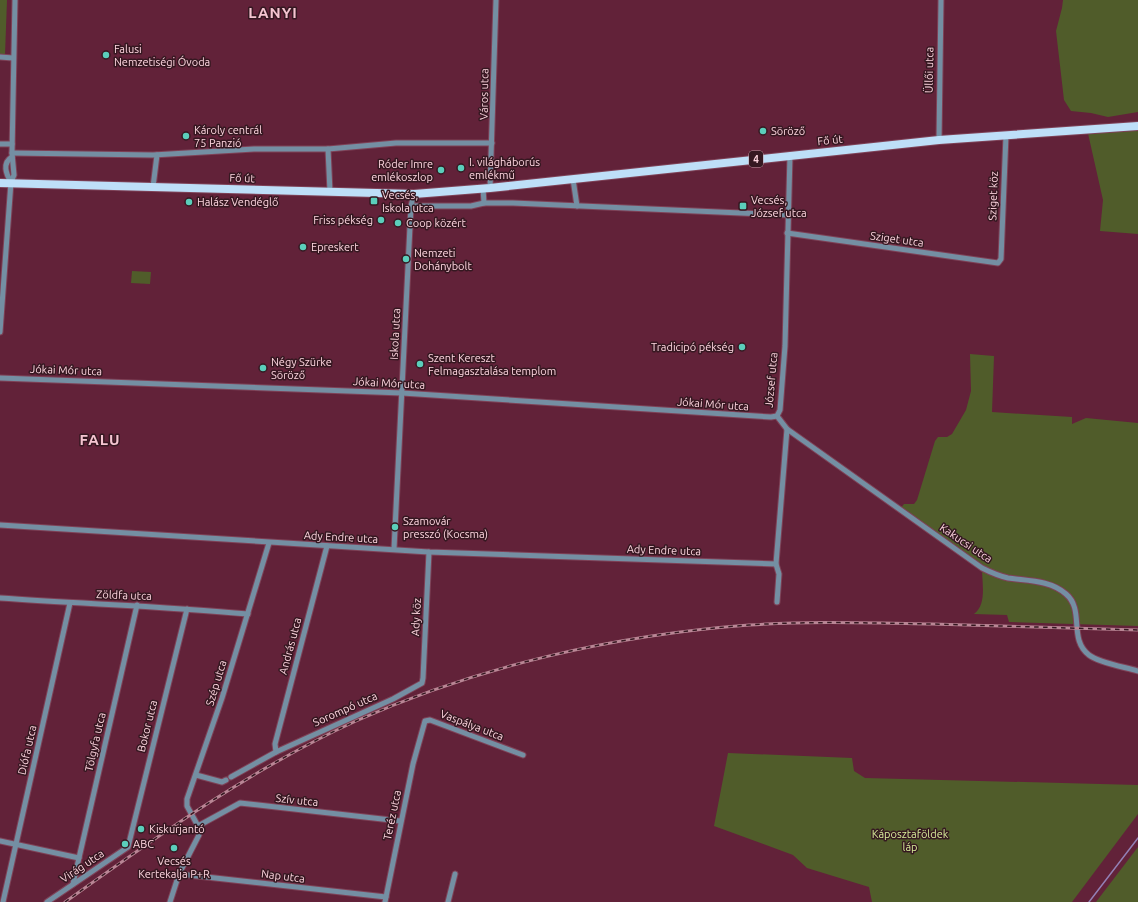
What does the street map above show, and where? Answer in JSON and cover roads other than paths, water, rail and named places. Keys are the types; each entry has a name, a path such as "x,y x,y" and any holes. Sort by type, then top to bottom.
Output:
{"main road":[{"name":"Fő út","path":"0,183 12,182 414,194 487,188 938,140 1138,126"}],"street":[{"path":"0,332 12,182 14,175 12,144 15,0"},
{"name":"Város utca","path":"487,188 492,143 496,0"},
{"name":"Üllői utca","path":"938,140 940,0"},
{"path":"0,57 13,58"},
{"name":"Sziget köz","path":"1001,259 1006,135"},
{"path":"12,155 157,154 254,149 328,149 396,144 492,143"},
{"path":"0,144 12,144"},
{"path":"328,149 330,192"},
{"path":"153,187 157,154"},
{"path":"12,155 7,163 6,174 12,182"},
{"name":"József utca","path":"787,430 777,416 780,410 785,346 790,155"},
{"path":"573,179 577,206"},
{"path":"484,204 487,188"},
{"name":"Iskola utca","path":"394,548 411,206 414,194"},
{"path":"411,206 471,206 484,204 577,206 788,215"},
{"name":"Sziget utca","path":"787,233 993,263 998,262 1001,259"},
{"name":"Jókai Mór utca","path":"0,378 402,393 771,417 777,416"},
{"path":"776,602 779,574 776,564 787,430"},
{"name":"Kakucsi utca","path":"787,430 982,568 1000,576 1047,584 1062,592 1073,603 1078,640 1084,650 1094,658 1138,671"},
{"name":"Ady Endre utca","path":"0,525 269,543 394,548 430,552 776,564"},
{"name":"Szép utca","path":"198,826 187,806 187,799 248,614 269,543"},
{"name":"András utca","path":"276,752 274,744 327,546"},
{"name":"Ady köz","path":"422,683 424,678 430,552"},
{"name":"Zöldfa utca","path":"0,598 70,603 186,608 248,614"},
{"name":"Diófa utca","path":"2,902 70,603"},
{"name":"Tölgyfa utca","path":"73,884 137,605"},
{"name":"Bokor utca","path":"128,847 186,608"},
{"name":"Sorompó utca","path":"276,752 393,699 422,683"},
{"name":"Vaspálya utca","path":"422,733 425,722 430,720 524,755"},
{"name":"Teréz utca","path":"385,900 400,821 422,733"},
{"path":"196,775 222,782 276,752"},
{"name":"Szív utca","path":"198,826 240,803 400,821"},
{"path":"170,902 179,874 198,840 198,826"},
{"path":"0,841 79,858"},
{"name":"Virág utca","path":"47,902 128,847"},
{"name":"Nap utca","path":"179,874 385,900"},
{"path":"448,902 455,874"}],"waterway":[{"path":"1089,902 1138,838"}],"railway":[{"path":"65,902 206,804 279,760 317,740 403,701 450,684 548,656 648,636 749,625 886,623 1138,630"}],"place":[{"name":"Falusi Nemzetiségi Óvoda","path":"106,55"},
{"name":"Söröző","path":"763,131"},
{"name":"Károly centrál 75 Panzió","path":"186,136"},
{"name":"I. világháborús emlékmű","path":"461,168"},
{"name":"Róder Imre emlékoszlop","path":"441,170"},
{"name":"Vecsés, Iskola utca","path":"374,201"},
{"name":"Halász Vendéglő","path":"189,202"},
{"name":"Vecsés, József utca","path":"743,206"},
{"name":"Friss pékség","path":"381,220"},
{"name":"Coop közért","path":"398,223"},
{"name":"Epreskert","path":"303,247"},
{"name":"Nemzeti Dohánybolt","path":"406,259"},
{"name":"Tradicipó pékség","path":"742,347"},
{"name":"Szent Kereszt Felmagasztalása templom","path":"420,364"},
{"name":"Négy Szürke Söröző","path":"263,368"},
{"name":"Szamovár presszó (Kocsma)","path":"395,527"},
{"name":"Kiskurjantó","path":"141,829"},
{"name":"ABC","path":"125,844"},
{"name":"Vecsés Kertekalja P+R","path":"174,848"}],"district":[{"name":"LANYI","path":"273,13"},
{"name":"FALU","path":"100,440"}],"park label":[{"name":"Káposztaföldek láp","path":"910,840"}]}
